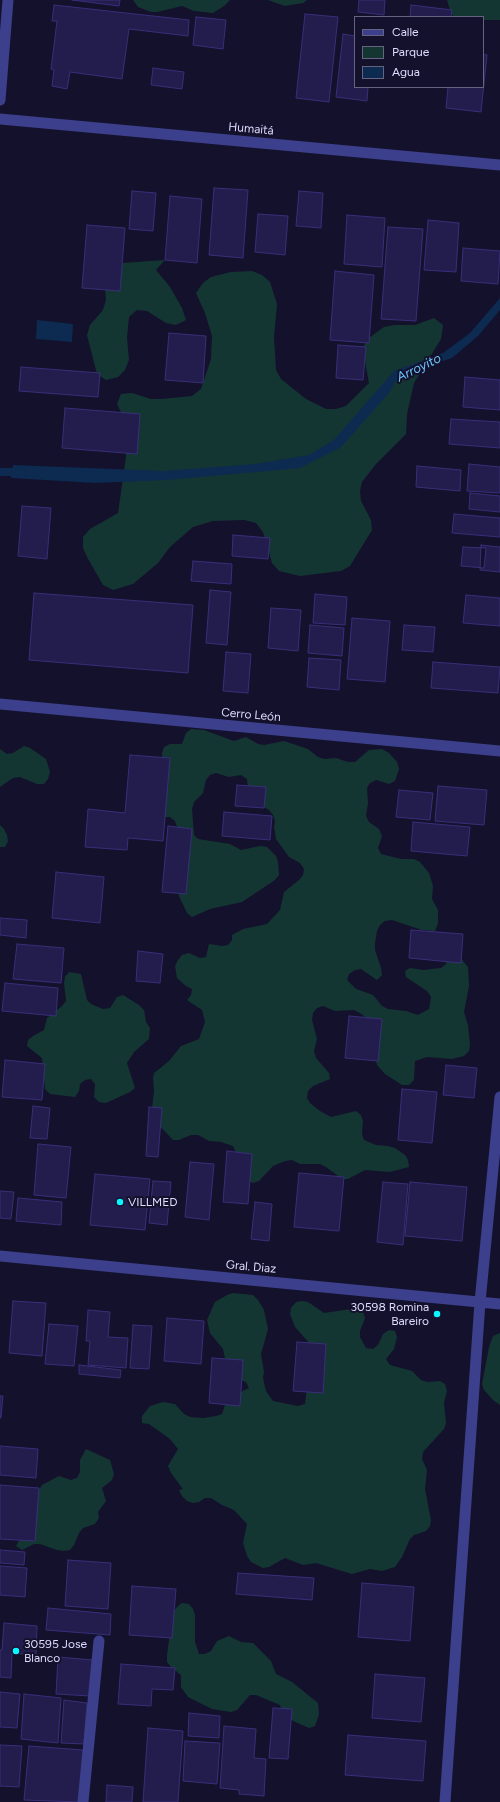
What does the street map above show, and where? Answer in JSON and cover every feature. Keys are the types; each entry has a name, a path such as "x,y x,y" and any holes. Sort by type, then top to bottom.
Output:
{"street":[{"path":"0,100 8,0"},
{"name":"Humaitá","path":"0,119 500,165"},
{"name":"Cerro León","path":"0,704 500,751"},
{"path":"445,1802 480,1302 500,1097"},
{"name":"Gral. Diaz","path":"0,1256 500,1304"},
{"path":"83,1802 99,1641"}],"green space":[{"path":"133,0 230,0 213,13 194,11 182,6 151,12 138,7"},
{"path":"268,0 307,0 303,3 285,6"},
{"path":"447,0 500,0 500,20 484,20 484,16 453,16"},
{"path":"165,260 156,270 170,287 182,308 186,320 176,325 166,323 147,311 137,310 129,317 127,338 129,360 125,370 118,377 106,380 97,374 87,335 90,325 103,310 106,300 105,289 122,263"},
{"path":"252,271 262,275 270,282 277,304 274,338 276,370 281,379 306,399 326,409 336,409 346,406 369,383 363,350 366,340 384,327 394,325 415,325 434,318 443,325 441,339 414,383 407,414 406,434 376,464 362,482 360,491 361,501 371,520 372,530 350,566 341,571 300,576 279,571 272,563 263,532 256,523 244,520 213,521 193,527 170,547 158,563 133,584 113,590 103,585 87,557 83,548 83,537 90,529 118,513 126,457 126,436 122,414 117,404 121,394 132,393 151,399 162,399 192,396 201,389 211,359 212,336 205,313 196,293 203,283 211,277 231,272"},
{"path":"191,729 204,730 234,741 246,737 258,744 264,745 284,741 308,749 318,757 324,759 336,758 348,762 355,762 369,750 382,749 389,753 397,762 399,769 395,781 389,784 376,780 370,783 367,788 368,803 366,816 369,822 379,829 382,836 378,848 381,854 401,859 414,859 420,862 429,873 433,886 432,899 438,910 438,923 435,931 422,930 392,920 385,921 380,925 377,931 375,943 375,950 382,975 377,980 361,969 355,970 349,974 347,980 356,989 373,995 382,1006 388,1009 406,1011 418,1015 429,1009 431,997 427,991 406,977 405,971 410,968 423,970 441,968 446,964 448,958 459,956 468,967 469,986 464,1012 468,1025 470,1045 469,1051 464,1056 452,1059 427,1057 415,1061 414,1080 409,1085 402,1085 385,1074 377,1065 370,1032 365,1017 354,1010 335,1011 323,1006 317,1008 313,1013 312,1020 317,1039 314,1051 316,1058 329,1073 330,1079 313,1086 308,1091 307,1098 310,1103 320,1111 331,1117 356,1111 361,1115 363,1121 362,1134 364,1140 376,1145 395,1148 405,1155 408,1160 409,1167 390,1172 365,1170 348,1179 342,1179 320,1164 300,1164 292,1160 273,1166 259,1181 253,1183 248,1181 233,1146 221,1142 209,1141 198,1135 191,1135 179,1140 173,1140 151,1117 154,1091 154,1073 169,1061 181,1046 199,1039 205,1022 202,1010 187,1000 191,995 192,989 177,978 175,966 178,960 182,955 189,953 200,958 206,957 209,944 222,946 228,945 232,940 232,935 243,929 267,924 280,910 284,892 299,880 303,875 304,869 300,863 289,857 276,839 274,827 275,821 273,815 269,810 249,798 247,779 241,775 229,777 216,773 210,775 206,780 203,793 194,802 192,809 194,835 198,839 230,844 241,850 260,846 267,847 276,856 279,875 275,880 242,902 210,909 192,917 187,913 179,896 174,871 177,827 175,821 170,817 164,817 162,753 164,747 170,744 182,744 186,733"},
{"path":"24,746 30,748 46,759 50,772 48,779 44,784 37,784 20,777 13,778 0,787 0,749 7,754 13,753"},
{"path":"0,825 7,835 8,841 5,847 0,847"},
{"path":"69,972 81,974 87,1000 91,1004 103,1009 110,1008 117,997 123,995 144,1010 146,1022 150,1028 149,1039 134,1052 127,1063 135,1088 130,1092 106,1103 99,1102 94,1097 95,1084 91,1079 85,1080 80,1084 79,1091 75,1097 50,1094 45,1089 42,1058 27,1046 28,1040 44,1030 47,1018 66,1001 64,983 65,977"},
{"path":"233,1293 253,1295 264,1310 268,1329 261,1354 264,1372 263,1378 266,1391 273,1401 298,1406 305,1404 312,1346 295,1327 290,1314 291,1308 296,1302 302,1301 308,1302 324,1313 358,1308 363,1312 365,1318 360,1331 360,1337 366,1348 373,1349 378,1345 383,1334 389,1330 395,1331 397,1337 394,1349 386,1359 390,1365 412,1371 421,1380 427,1382 440,1381 445,1384 447,1391 444,1403 446,1423 444,1429 423,1452 422,1459 427,1470 425,1489 431,1520 430,1526 426,1531 414,1535 410,1539 402,1557 395,1567 382,1571 370,1569 352,1574 316,1563 303,1565 285,1558 269,1567 263,1568 251,1562 247,1556 243,1543 247,1524 234,1510 211,1498 205,1498 199,1502 193,1503 187,1501 182,1496 179,1490 183,1489 171,1473 168,1466 178,1449 170,1439 149,1424 142,1423 142,1416 150,1406 163,1402 175,1404 184,1414 190,1417 203,1418 216,1416 222,1414 226,1402 232,1396 249,1388 246,1382 234,1378 227,1368 223,1349 210,1333 207,1320 215,1302"},
{"path":"500,1333 500,1405 484,1390 482,1384 489,1347 493,1336"},
{"path":"86,1449 110,1460 114,1474 112,1480 102,1488 106,1501 98,1512 99,1518 95,1524 83,1528 70,1550 57,1550 40,1544 34,1544 22,1550 16,1546 19,1541 18,1534 35,1496 42,1485 59,1476 71,1480 77,1478 80,1472 80,1460"},
{"path":"182,1603 189,1604 195,1615 195,1642 199,1654 205,1654 211,1651 217,1641 229,1636 241,1642 253,1643 271,1661 276,1674 292,1682 318,1703 319,1714 315,1726 309,1728 291,1720 282,1711 280,1705 256,1695 250,1695 237,1710 231,1712 212,1709 188,1697 181,1687 181,1675 167,1662 173,1612"}],"water":[{"name":"Arroyito","path":"500,298 500,310 478,336 452,358 410,372 396,380 389,393 341,447 300,468 167,480 95,483 11,478 13,465 164,471 255,464 309,455 334,440 394,371 443,353 470,333"},
{"path":"37,320 73,324 72,342 36,339"}],"building":[{"path":"72,0 120,0 119,6"},
{"path":"359,0 385,0 384,15 358,12"},
{"path":"54,5 189,20 188,36 129,29 122,79 70,72 67,89 52,86 54,70 51,69 57,21 52,21"},
{"path":"411,5 452,10 451,16 410,16"},
{"path":"305,14 338,17 329,102 296,98"},
{"path":"196,17 226,20 223,49 193,45"},
{"path":"343,34 354,36 354,88 368,88 367,101 336,97"},
{"path":"484,54 487,55 484,84"},
{"path":"153,68 184,72 182,89 151,85"},
{"path":"448,88 484,88 481,112 446,108"},
{"path":"214,188 248,190 243,258 209,255"},
{"path":"132,191 156,193 153,231 129,229"},
{"path":"299,191 323,193 321,228 296,226"},
{"path":"170,196 202,199 197,263 165,260"},
{"path":"258,214 288,216 285,255 255,252"},
{"path":"347,215 385,218 382,267 344,264"},
{"path":"428,220 459,223 456,272 424,270"},
{"path":"87,225 125,228 120,291 82,288"},
{"path":"388,227 423,229 416,321 381,319"},
{"path":"463,248 500,251 498,284 461,281"},
{"path":"335,271 374,275 369,343 330,340"},
{"path":"169,333 206,336 203,383 165,380"},
{"path":"338,345 366,347 363,380 336,378"},
{"path":"21,367 100,373 98,397 19,391"},
{"path":"465,377 500,380 500,410 463,407"},
{"path":"65,408 140,414 137,454 62,448"},
{"path":"451,419 500,422 500,448 449,444"},
{"path":"469,464 500,467 500,493 467,491"},
{"path":"417,466 461,470 460,491 416,487"},
{"path":"470,493 500,496 500,512 469,509"},
{"path":"22,506 51,508 47,559 18,556"},
{"path":"454,514 500,518 500,537 452,533"},
{"path":"233,535 270,538 268,559 232,556"},
{"path":"481,545 500,547 500,572 480,570"},
{"path":"463,547 486,548 484,568 461,566"},
{"path":"193,561 232,564 231,584 191,581"},
{"path":"210,590 231,592 227,645 206,643"},
{"path":"34,593 193,605 188,673 29,660"},
{"path":"315,594 347,597 345,625 313,623"},
{"path":"466,595 500,598 500,626 463,623"},
{"path":"271,608 301,610 298,651 268,648"},
{"path":"352,618 390,621 385,682 347,679"},
{"path":"310,625 344,628 342,656 308,653"},
{"path":"404,625 435,627 433,652 402,650"},
{"path":"226,652 251,654 248,693 223,691"},
{"path":"309,658 341,660 339,690 307,687"},
{"path":"433,662 500,667 498,693 431,688"},
{"path":"130,755 170,758 163,841 128,838 127,850 85,847 88,809 125,813"},
{"path":"237,785 266,787 264,808 235,806"},
{"path":"438,786 487,790 484,825 435,821"},
{"path":"399,790 433,793 430,820 396,817"},
{"path":"224,812 272,816 270,840 222,836"},
{"path":"413,822 470,827 467,856 411,851"},
{"path":"168,826 192,829 186,894 162,892"},
{"path":"56,872 104,877 100,923 52,918"},
{"path":"0,918 27,920 26,938 0,935"},
{"path":"411,930 463,934 461,963 409,958"},
{"path":"17,944 64,948 61,983 13,979"},
{"path":"138,951 163,954 160,983 136,981"},
{"path":"5,983 58,988 56,1016 2,1011"},
{"path":"349,1016 382,1019 378,1061 345,1058"},
{"path":"5,1060 45,1064 42,1100 2,1097"},
{"path":"446,1065 477,1068 474,1098 443,1095"},
{"path":"402,1089 437,1092 432,1143 398,1140"},
{"path":"33,1106 50,1108 47,1139 30,1138"},
{"path":"149,1107 162,1108 158,1157 146,1156"},
{"path":"38,1144 71,1147 66,1198 34,1195"},
{"path":"227,1151 252,1154 248,1204 223,1202"},
{"path":"190,1162 214,1164 209,1220 185,1217"},
{"path":"299,1173 344,1177 339,1231 294,1227"},
{"name":"VILLMED","path":"95,1174 150,1179 145,1230 90,1225"},
{"path":"153,1181 171,1182 167,1225 149,1223"},
{"path":"383,1182 408,1184 403,1245 377,1242"},
{"path":"410,1182 467,1187 462,1241 405,1236"},
{"path":"0,1191 14,1192 11,1219 0,1218"},
{"path":"18,1198 62,1202 61,1225 16,1221"},
{"path":"255,1202 272,1204 269,1241 251,1239"},
{"path":"13,1301 46,1303 42,1356 9,1353"},
{"path":"88,1310 110,1312 108,1337 128,1338 126,1368 88,1365 90,1341 86,1341"},
{"path":"167,1318 204,1321 201,1364 164,1361"},
{"path":"49,1324 78,1326 74,1366 45,1364"},
{"path":"133,1325 152,1326 149,1369 130,1368"},
{"path":"297,1342 326,1344 323,1393 293,1391"},
{"path":"212,1358 243,1360 240,1406 209,1403"},
{"path":"79,1365 121,1370 120,1378 79,1374"},
{"path":"0,1396 3,1396 1,1418 0,1418"},
{"path":"0,1446 38,1449 36,1478 0,1475"},
{"path":"0,1485 39,1488 35,1541 0,1539"},
{"path":"0,1550 25,1552 24,1565 0,1563"},
{"path":"68,1560 111,1563 108,1609 65,1606"},
{"path":"0,1566 27,1568 25,1597 0,1595"},
{"path":"238,1573 314,1578 312,1600 236,1594"},
{"path":"362,1583 414,1587 410,1641 358,1637"},
{"path":"132,1586 176,1589 172,1638 129,1635"},
{"path":"48,1608 111,1614 110,1635 46,1630"},
{"path":"4,1623 37,1626 36,1655 12,1653 11,1678 0,1677 0,1650 2,1650"},
{"path":"58,1657 93,1660 90,1696 56,1694"},
{"path":"121,1664 175,1668 173,1690 152,1689 151,1706 118,1704"},
{"path":"375,1674 425,1678 421,1722 372,1718"},
{"path":"0,1692 20,1694 17,1728 0,1727"},
{"path":"24,1694 61,1698 58,1743 21,1739"},
{"path":"64,1700 87,1703 84,1744 61,1743"},
{"path":"273,1708 292,1709 288,1759 269,1758"},
{"path":"189,1713 220,1716 219,1738 188,1736"},
{"path":"224,1726 256,1729 254,1758 266,1759 264,1796 239,1794 239,1790 220,1788"},
{"path":"148,1728 183,1731 178,1802 143,1802"},
{"path":"348,1735 426,1741 423,1781 345,1775"},
{"path":"185,1741 220,1743 217,1784 183,1781"},
{"path":"0,1745 22,1746 19,1787 0,1786"},
{"path":"29,1746 83,1750 79,1802 24,1800"},
{"path":"107,1785 133,1787 132,1802 106,1802"}],"waterway":[{"path":"0,472 23,472"}],"place":[{"name":"VILLMED","path":"120,1202"},
{"name":"30598 Romina Bareiro","path":"437,1314"},
{"name":"30595 Jose Blanco","path":"16,1651"}]}
